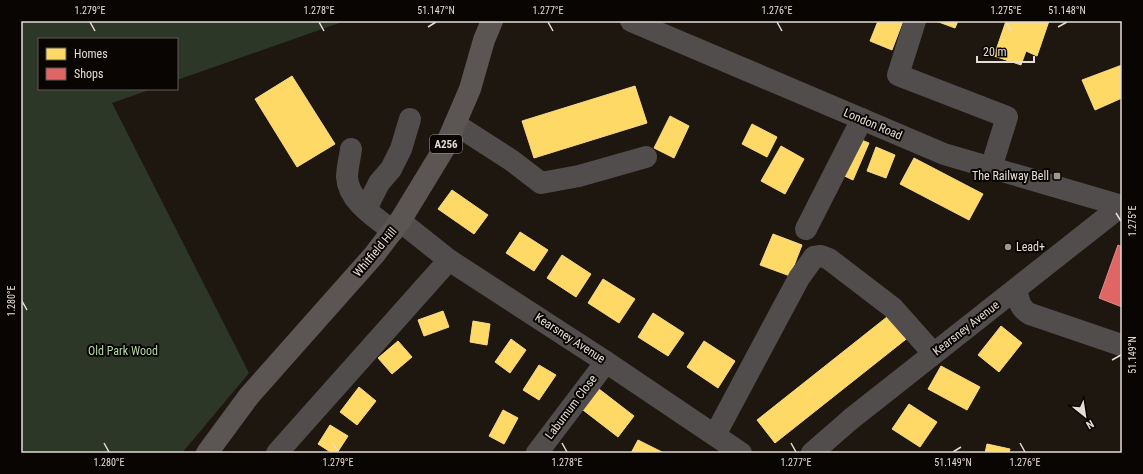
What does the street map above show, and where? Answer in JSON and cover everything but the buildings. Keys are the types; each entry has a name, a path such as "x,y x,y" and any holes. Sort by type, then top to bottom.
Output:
{"main road":[{"name":"Whitfield Hill","path":"207,453 249,396 374,255 396,226 445,147 470,90 484,40 492,21"}],"street":[{"name":"London Road","path":"631,21 944,154 1122,206"},
{"path":"915,21 898,75 1007,117 991,168"},
{"path":"366,209 379,184 391,168 401,149 410,119"},
{"path":"806,229 862,120"},
{"path":"455,124 511,160 541,183 579,176 646,157"},
{"name":"Kearsney Avenue","path":"351,148 347,178 351,191 366,209 396,226 606,362 741,453"},
{"name":"Kearsney Avenue","path":"812,453 851,418 1122,206"},
{"path":"715,435 799,278 814,257 821,256 829,259 893,308 933,354"},
{"path":"277,453 449,260"},
{"path":"1016,289 1020,305 1030,314 1121,345"},
{"name":"Laburnum Close","path":"537,453 606,362"}],"green space":[{"name":"Old Park Wood","path":"21,21 345,21 178,80 178,38 38,38 38,90 149,90 112,103 249,373 182,453 21,453"}],"place":[{"name":"The Railway Bell","path":"1057,176"},
{"name":"Lead+","path":"1008,247"}]}
